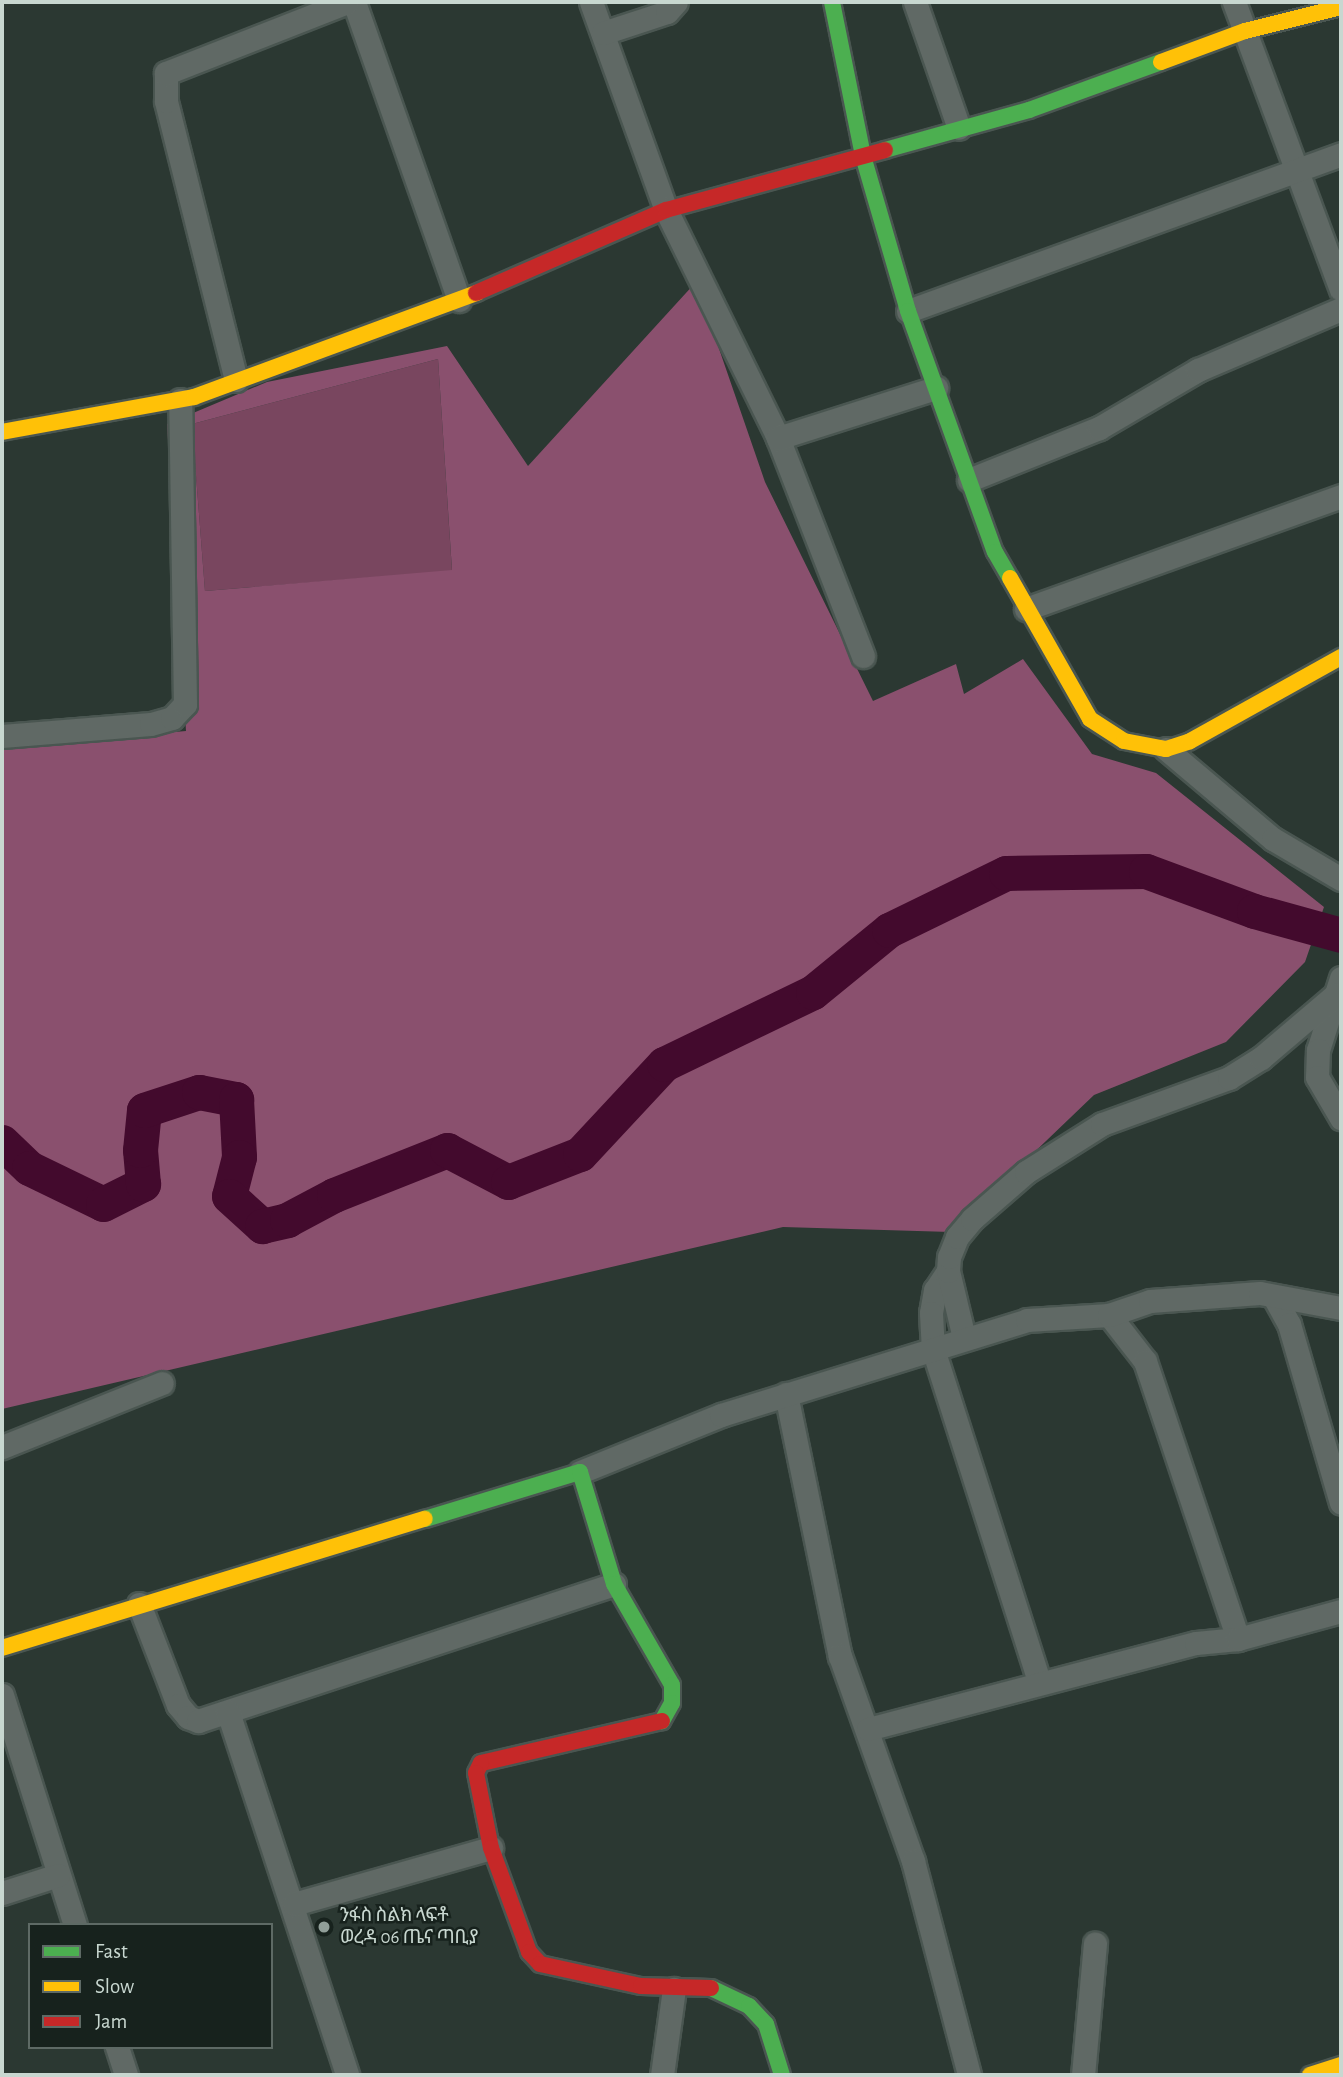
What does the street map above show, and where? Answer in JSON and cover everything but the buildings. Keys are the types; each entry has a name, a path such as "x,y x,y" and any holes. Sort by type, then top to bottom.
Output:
{"street":[{"path":"236,380 166,101 166,73 347,2"},
{"path":"354,2 459,300"},
{"path":"591,2 666,210 778,438 863,656"},
{"path":"603,33 667,12 676,2"},
{"path":"832,2 863,156 908,311 995,552 1090,719 1124,741 1166,749 1190,741 1341,657"},
{"path":"915,2 959,128"},
{"path":"1234,2 1341,289"},
{"path":"2,432 180,400 459,300 666,210 1029,110 1245,31 1341,8"},
{"path":"908,311 1296,167 1341,154"},
{"path":"969,480 1099,428 1198,370 1341,309"},
{"path":"778,438 936,388"},
{"path":"2,736 150,724 172,718 185,704 180,400"},
{"path":"1026,609 1341,496"},
{"path":"1166,749 1273,839 1341,879"},
{"path":"1338,987 1318,1050 1317,1077 1341,1118"},
{"path":"1040,1682 933,1349 931,1313 935,1290 948,1272 957,1237 1037,1164 1102,1124 1229,1078 1261,1058 1338,987"},
{"path":"948,1272 964,1338"},
{"path":"2,1648 139,1604 580,1472 786,1394 1027,1320 1109,1315 1150,1301 1260,1293 1341,1308"},
{"path":"1274,1297 1289,1324 1341,1503"},
{"path":"1109,1315 1145,1361 1238,1639"},
{"path":"2,1447 162,1383"},
{"path":"786,1394 840,1656 913,1861 969,2075"},
{"path":"580,1472 614,1584 672,1685 669,1713 662,1721 481,1763 476,1773 491,1848 529,1952 540,1964 674,1989 719,1988 749,2006 766,2024 782,2075"},
{"path":"139,1604 178,1705 188,1717 198,1721 614,1584"},
{"path":"868,1729 1040,1682 1217,1638 1238,1639 1341,1611"},
{"path":"2,1695 74,1923"},
{"path":"228,1712 294,1904 347,2075"},
{"path":"294,1904 491,1848"},
{"path":"2,1893 58,1875"},
{"path":"1083,2075 1095,1944"},
{"path":"662,2075 674,1989"},
{"path":"118,2049 126,2075"},
{"path":"1310,2075 1341,2065"}],"shaded area":[{"path":"696,282 765,482 873,701 956,664 964,694 1023,659 1092,754 1156,773 1324,907 1305,962 1226,1042 1094,1095 951,1232 783,1227 2,1409 2,747 186,731 167,424 267,382 447,346 528,466","holes":["438,359 452,570 205,591 192,424"]},
{"path":"438,359 452,571 205,591 192,424"}],"waterway":[{"path":"2,1142 29,1168 103,1204 143,1184 140,1150 144,1110 199,1092 236,1099 239,1157 229,1196 262,1226 287,1220 334,1195 447,1150 508,1182 580,1154 664,1064 813,992 889,930 1006,873 1146,871 1254,911 1341,935"}],"traffic: fast":[{"path":"832,2 863,156 908,311 995,552 1010,578"},
{"path":"885,150 1029,110 1161,62"},
{"path":"425,1519 580,1472 614,1584 672,1685 672,1703 662,1721"},
{"path":"711,1988 749,2006 766,2024 782,2075"}],"traffic: slow":[{"path":"1161,62 1245,31 1341,7"},
{"path":"2,432 194,397 476,293"},
{"path":"1010,578 1090,719 1124,741 1166,749 1190,741 1341,657"},
{"path":"2,1648 425,1519"},
{"path":"1310,2075 1341,2065"}],"traffic: jam":[{"path":"476,293 666,210 885,150"},
{"path":"662,1721 481,1763 476,1773 491,1848 529,1952 540,1964 641,1986 711,1988"}],"place":[{"name":"ንፋስ ስልክ ላፍቶ ወረዳ 06 ጤና ጣቢያ","path":"324,1927"}]}
